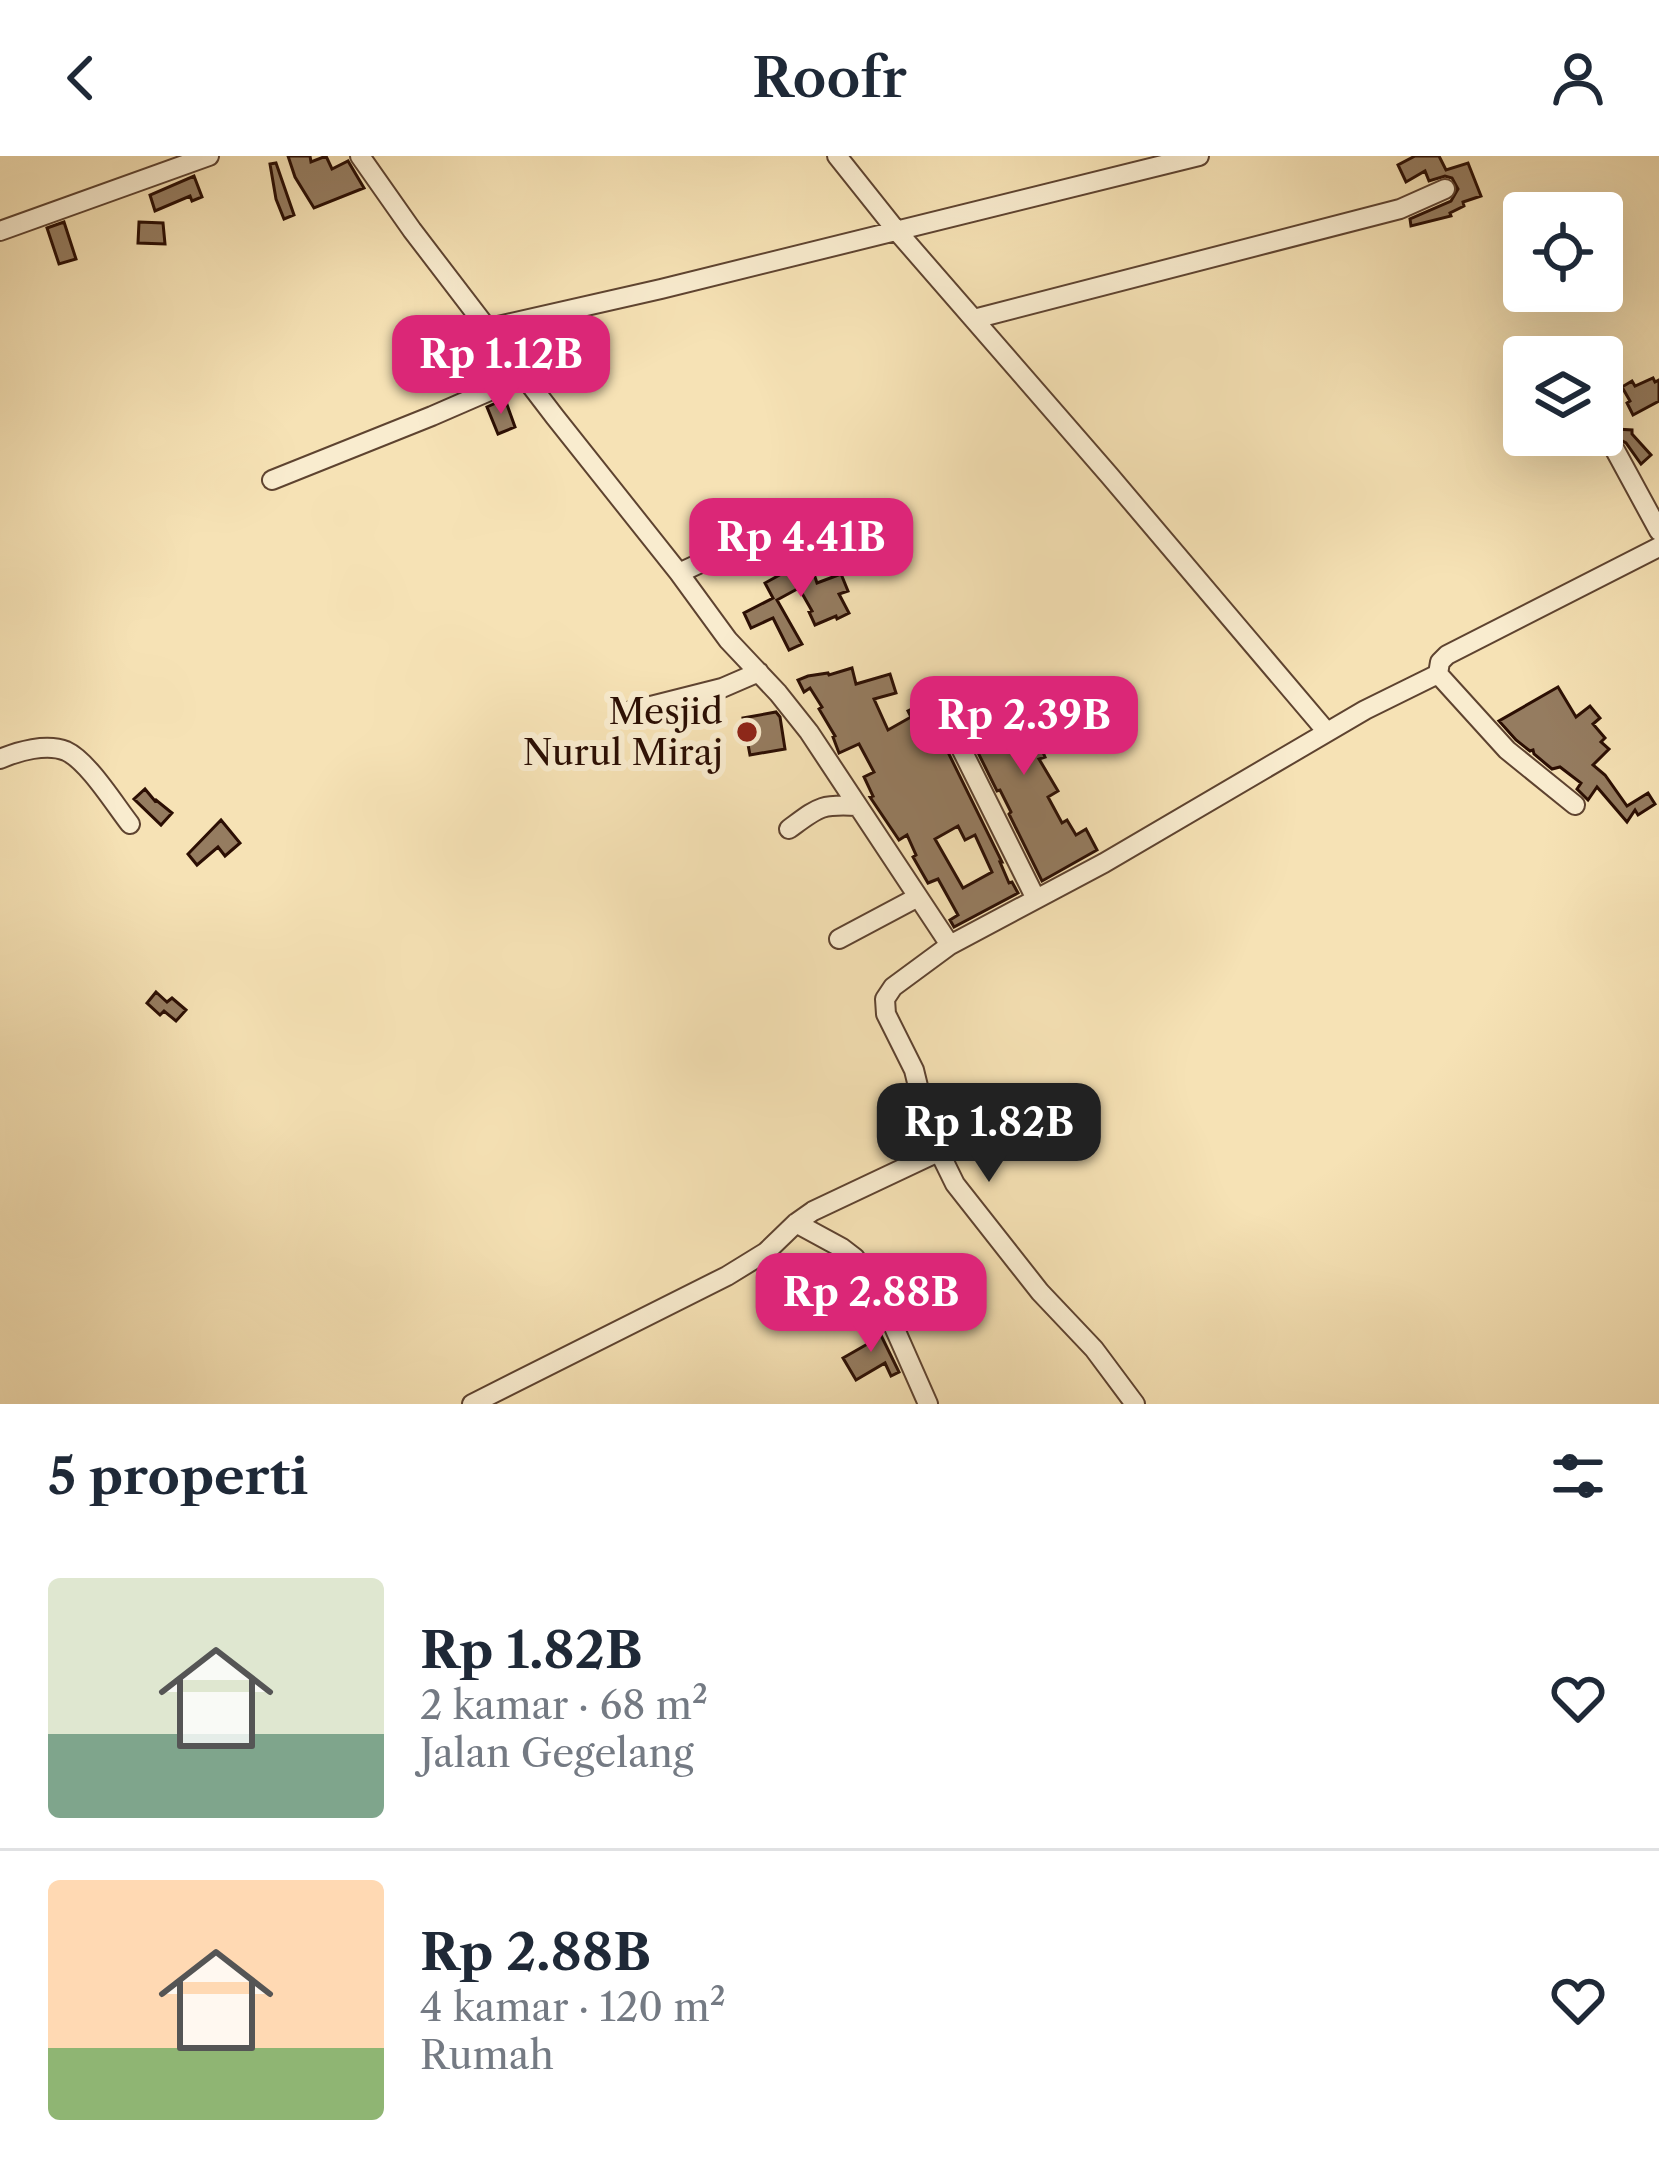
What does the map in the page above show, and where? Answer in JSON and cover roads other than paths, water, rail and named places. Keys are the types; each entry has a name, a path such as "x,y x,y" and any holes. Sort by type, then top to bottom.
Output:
{"street":[{"path":"0,230 209,156"},
{"path":"360,156 728,640 809,732 950,945"},
{"path":"838,156 896,230 1327,732"},
{"path":"489,328 1199,156"},
{"path":"974,319 1400,209 1445,189"},
{"path":"272,480 524,376"},
{"path":"1618,456 1659,531"},
{"path":"679,573 781,539"},
{"path":"1438,674 1447,655 1659,547"},
{"path":"631,711 722,688 759,673"},
{"path":"1136,1404 960,1192 928,1131 914,1070 884,1005 887,993 950,945 1104,863 1365,710 1438,674"},
{"path":"1438,674 1507,750 1575,806"},
{"path":"942,710 1036,899"},
{"path":"0,759 38,749 67,751 130,824"},
{"path":"789,829 828,804 857,806"},
{"path":"839,939 918,897"},
{"path":"472,1404 727,1276 766,1252 813,1211 938,1152"},
{"path":"796,1223 855,1258 894,1327 928,1404"}],"place":[{"name":"Mesjid Nurul Miraj","path":"747,732"}]}
